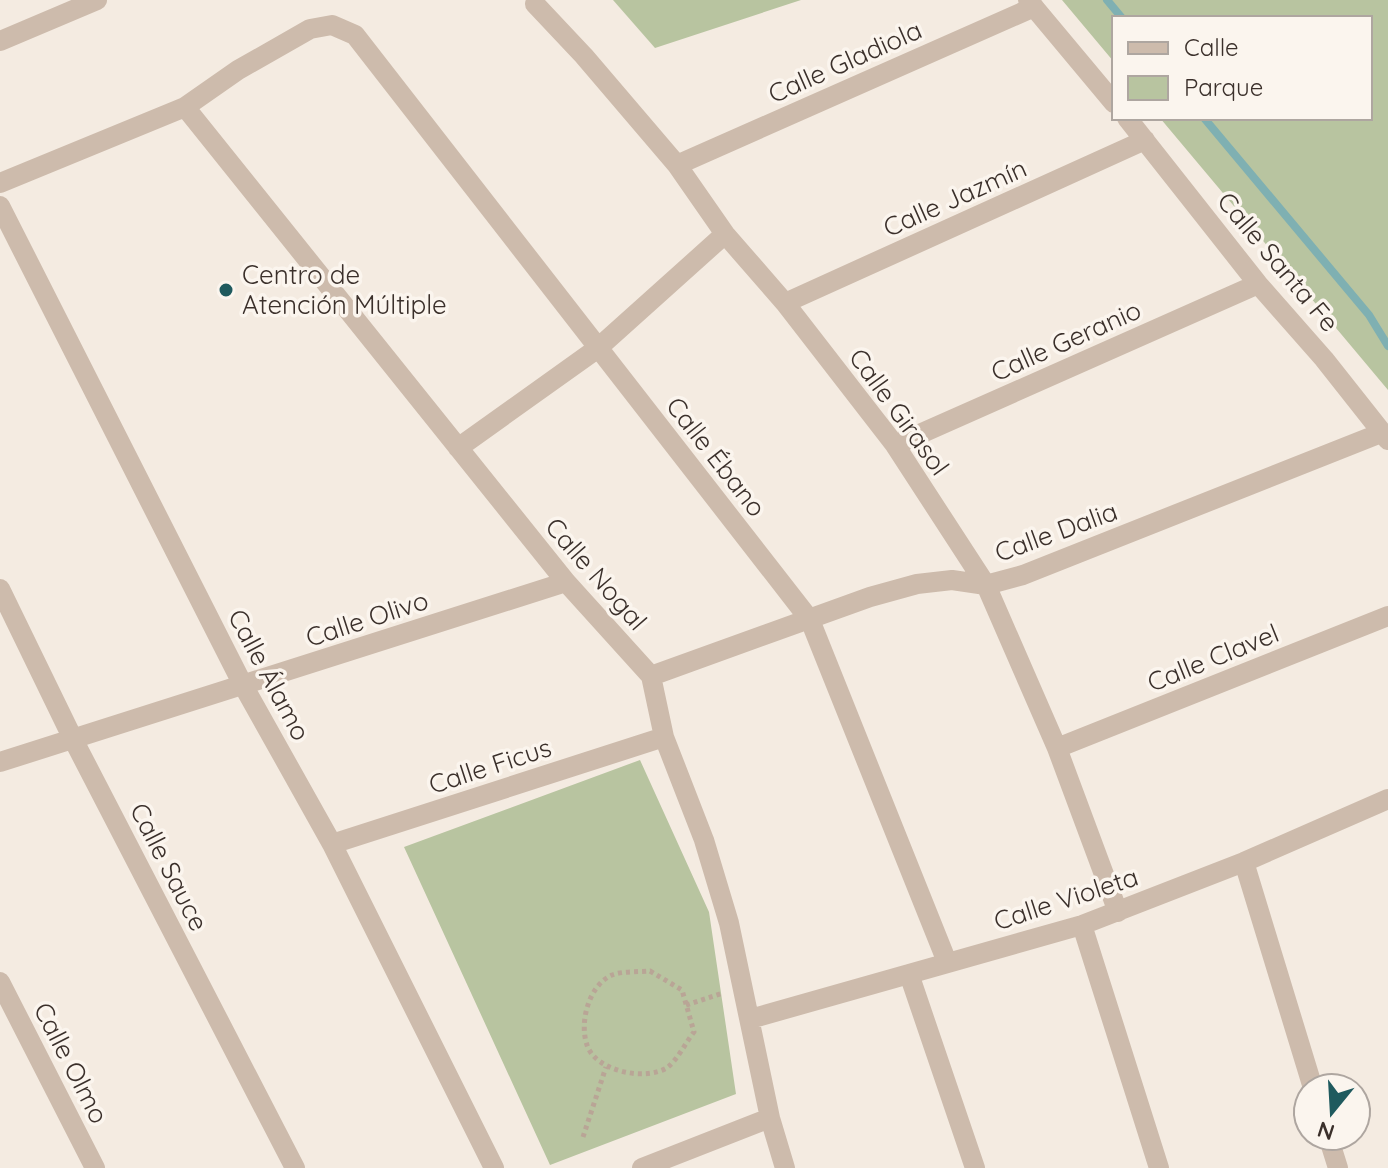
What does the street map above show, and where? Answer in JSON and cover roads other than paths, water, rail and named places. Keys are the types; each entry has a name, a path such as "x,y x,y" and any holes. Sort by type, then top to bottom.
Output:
{"street":[{"path":"0,41 97,0"},
{"name":"Calle Girasol","path":"535,4 677,165 725,234 785,303 895,445 986,585 1057,748 1118,912"},
{"path":"1031,4 1112,101"},
{"name":"Calle Gladiola","path":"677,165 1031,4"},
{"name":"Calle Ébano","path":"185,107 238,70 310,29 332,25 355,35 810,620 947,962"},
{"path":"0,183 185,107"},
{"name":"Calle Nogal","path":"185,107 566,582 651,676"},
{"name":"Calle Santa Fe","path":"1129,120 1258,284 1324,359 1385,436"},
{"name":"Calle Jazmín","path":"785,303 1145,140"},
{"name":"Calle Álamo","path":"0,206 243,685 332,844 494,1168"},
{"path":"458,448 598,348 725,234"},
{"name":"Calle Geranio","path":"895,445 1258,284"},
{"name":"Calle Dalia","path":"651,676 870,597 917,584 952,580 986,585 1023,575 1385,436"},
{"name":"Calle Olivo","path":"0,762 566,582"},
{"name":"Calle Sauce","path":"0,589 73,739 295,1168"},
{"name":"Calle Clavel","path":"1057,748 1388,616"},
{"path":"651,676 664,737 708,854 729,923 740,987 750,1019 770,1118 785,1168"},
{"name":"Calle Ficus","path":"332,844 664,737"},
{"name":"Calle Violeta","path":"750,1019 1082,925 1244,862 1388,799"},
{"path":"1244,862 1308,1072"},
{"path":"1082,925 1159,1168"},
{"path":"909,974 975,1168"},
{"name":"Calle Olmo","path":"0,982 95,1168"},
{"path":"642,1168 770,1118"}],"waterway":[{"path":"1107,0 1120,16"},
{"path":"1206,120 1369,315 1388,346"}],"place":[{"name":"Centro de Atención Múltiple","path":"226,290"}]}
